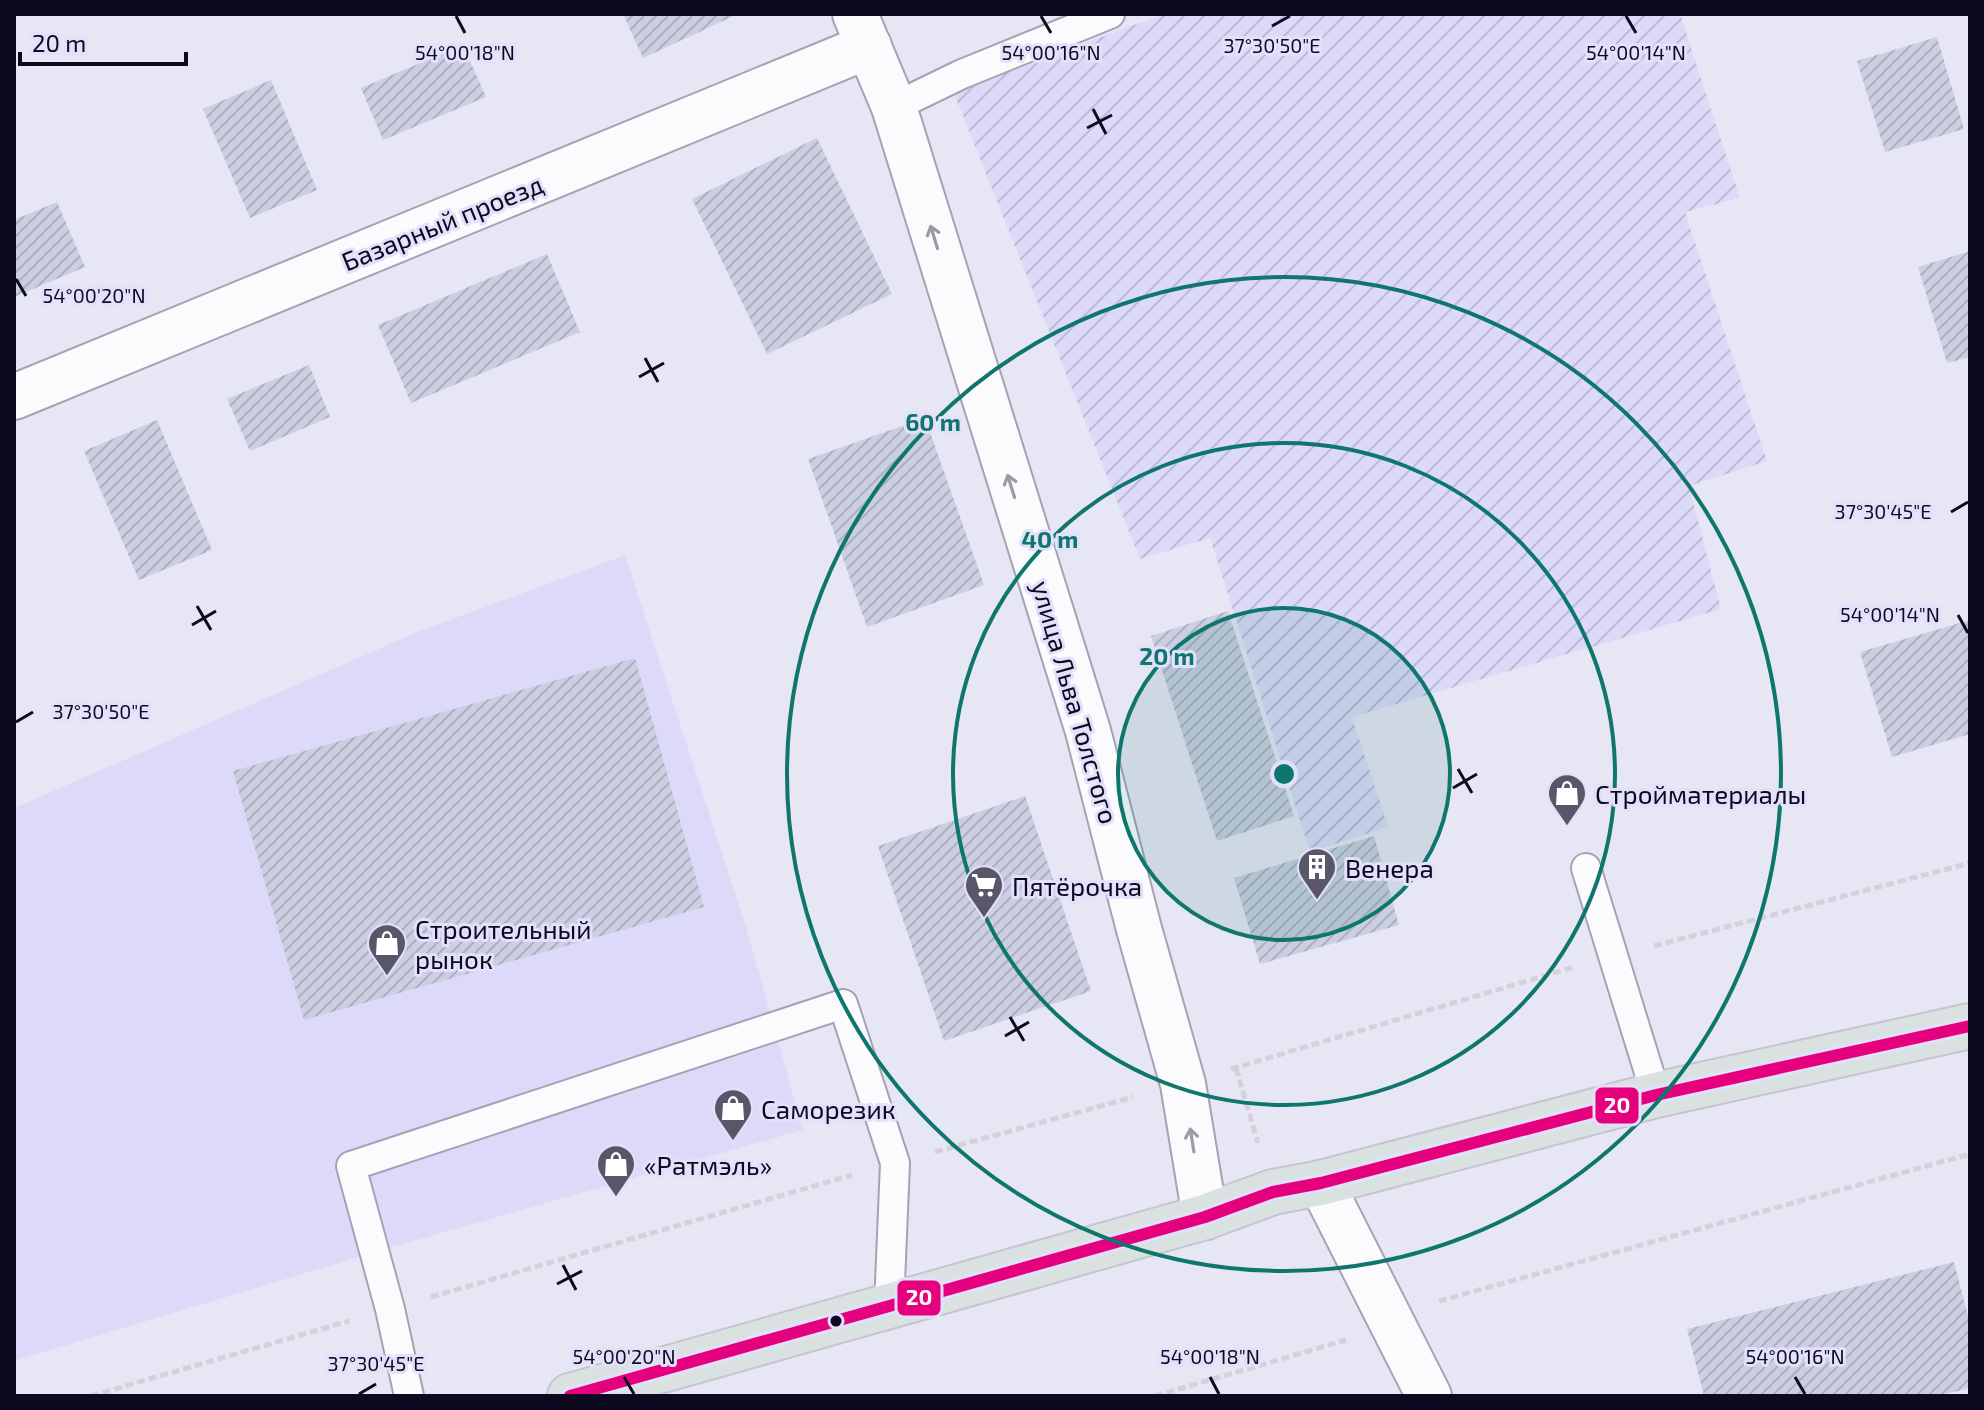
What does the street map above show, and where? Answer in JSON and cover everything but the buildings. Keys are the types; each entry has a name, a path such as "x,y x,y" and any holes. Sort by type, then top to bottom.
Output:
{"main road":[{"path":"570,1396 1205,1217 1273,1192 1321,1183 1656,1095 1970,1026"}],"street":[{"name":"улица Льва Толстого","path":"862,30 894,107 1088,731 1183,1084 1205,1217"},
{"name":"Базарный проезд","path":"14,397 862,30"},
{"path":"1321,1183 1429,1396"}],"lane":[{"path":"894,107 962,74 1110,14"},
{"path":"1586,868 1656,1095"},
{"path":"409,1396 390,1309 351,1166 843,1004 895,1163 889,1307"}],"path":[{"path":"91,1396 895,1163 1183,1084 1532,978 1970,863"},
{"path":"1155,1396 1349,1339 1386,1315 1970,1154"}],"shaded area":[{"path":"1164,14 1680,14 1740,198 1685,212 1767,461 1689,486 1721,609 1352,717 1388,827 1310,852 1210,538 1140,559 953,91"},
{"name":"Строительный рынок","path":"625,555 746,927 803,1130 375,1252 14,1361 14,808 420,631"}],"transit line":[{"name":"20","path":"570,1396 1205,1217 1273,1192 1321,1183 1656,1095 1970,1026"}],"place":[{"name":"Стройматериалы","path":"1567,827"},
{"name":"Венера","path":"1317,901"},
{"name":"Пятёрочка","path":"984,919"},
{"name":"Строительный рынок","path":"387,977"},
{"name":"Саморезик","path":"733,1142"},
{"name":"«Ратмэль»","path":"616,1198"}]}
